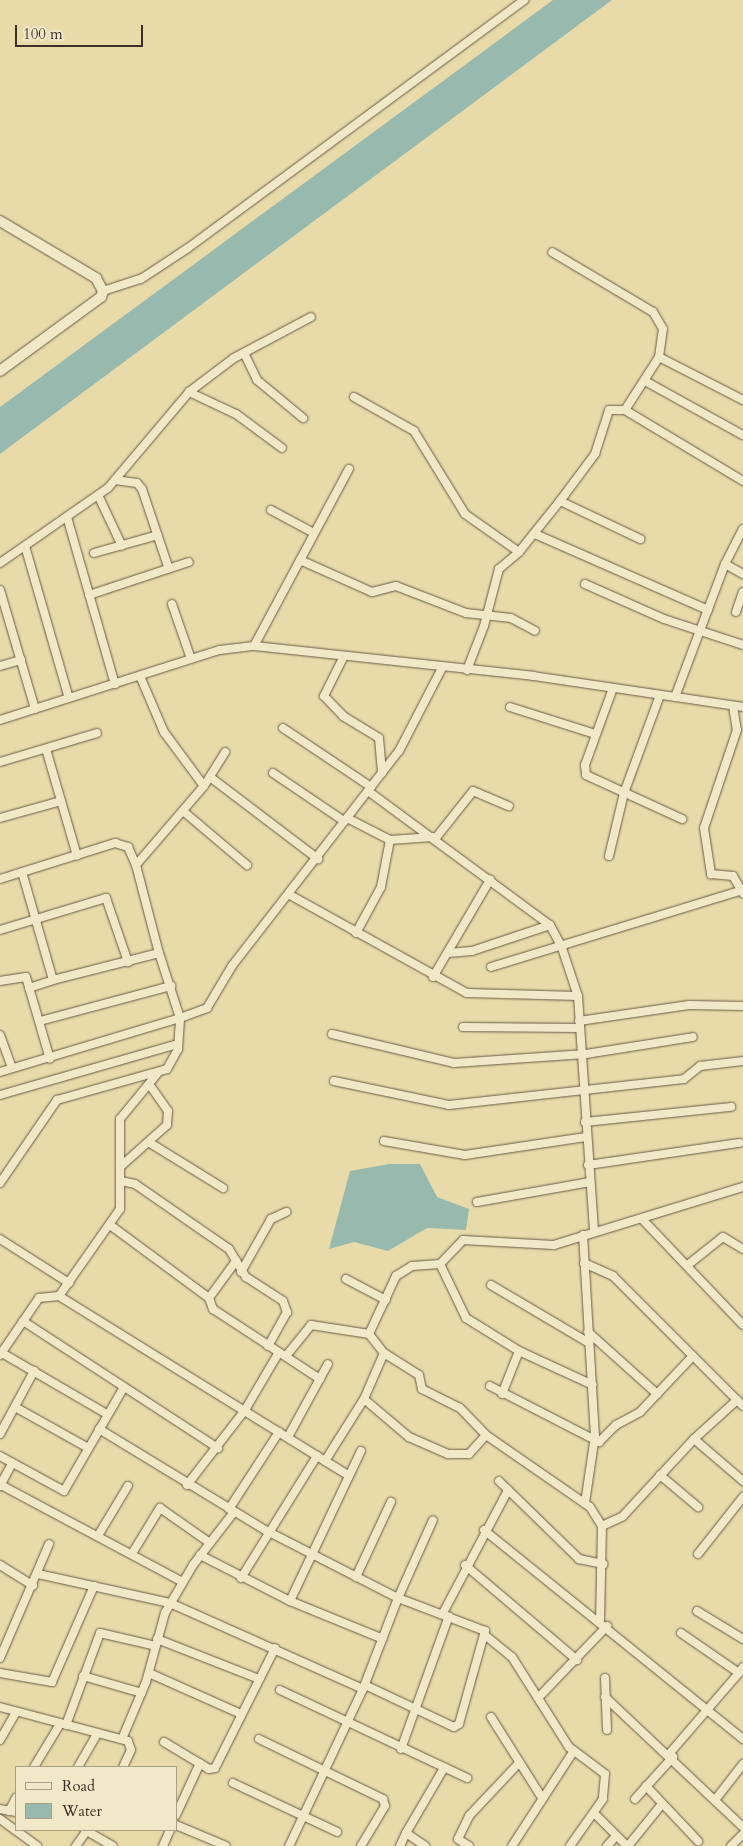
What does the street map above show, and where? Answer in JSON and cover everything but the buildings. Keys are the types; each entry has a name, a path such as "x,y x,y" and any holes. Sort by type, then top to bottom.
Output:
{"street":[{"path":"103,290 141,279 188,248 524,0"},
{"path":"0,221 96,278 103,290 101,297 0,371"},
{"path":"552,252 653,312 663,329 659,357 645,381 624,410"},
{"path":"0,562 98,495 115,480 189,392 244,353 311,317"},
{"path":"244,353 257,380 303,418"},
{"path":"659,357 743,400"},
{"path":"645,381 743,435"},
{"path":"189,392 236,414 282,448"},
{"path":"354,397 414,430 465,514 519,552"},
{"path":"467,670 487,615 499,568 519,552 535,534 595,454 609,410 624,410 743,481"},
{"path":"254,646 300,560 312,532 350,469"},
{"path":"115,480 136,483 142,489 169,569"},
{"path":"98,495 122,546"},
{"path":"560,501 640,539"},
{"path":"270,510 312,532"},
{"path":"67,517 115,684"},
{"path":"675,697 725,564 743,530"},
{"path":"535,534 708,610"},
{"path":"94,553 158,535"},
{"path":"25,546 69,698"},
{"path":"300,560 372,592 396,586 466,613 511,618 535,631"},
{"path":"90,595 189,562"},
{"path":"725,564 743,574"},
{"path":"585,584 699,631 743,645"},
{"path":"0,590 35,709"},
{"path":"736,612 743,592"},
{"path":"172,604 191,659"},
{"path":"0,720 191,659 254,646 613,688 743,707"},
{"path":"344,656 324,696 343,716 379,738 382,773"},
{"path":"0,666 21,660"},
{"path":"0,1072 50,1059 207,1008 232,966 318,859 399,751 442,668"},
{"path":"140,676 164,732 204,786"},
{"path":"613,688 595,734 584,771 624,794 682,818"},
{"path":"609,856 624,794 660,695"},
{"path":"491,967 562,948 742,892 733,876 715,877 708,868 704,828 740,731 733,706"},
{"path":"510,707 595,734"},
{"path":"282,728 369,789 550,925 562,948 578,996 586,1137 594,1231"},
{"path":"0,762 97,733"},
{"path":"46,749 76,856"},
{"path":"136,865 184,812 210,778 225,752"},
{"path":"273,773 346,820 390,840 434,838 473,791 509,806"},
{"path":"210,778 318,859"},
{"path":"0,818 61,801"},
{"path":"184,812 247,865"},
{"path":"356,933 381,887 390,840"},
{"path":"0,878 115,843 128,847 136,865 159,953 180,1018 178,1044 174,1060 157,1074 120,1120 120,1209 59,1296"},
{"path":"22,872 53,980"},
{"path":"433,977 490,880"},
{"path":"290,895 433,977 479,996 578,996"},
{"path":"0,930 106,898 128,962"},
{"path":"448,953 472,951 550,925"},
{"path":"29,988 159,953"},
{"path":"0,981 21,974 29,988 50,1059"},
{"path":"40,1021 171,986"},
{"path":"462,1027 579,1024 689,1005 743,1006"},
{"path":"332,1034 454,1063 581,1054 692,1037"},
{"path":"0,1035 12,1068"},
{"path":"0,1095 178,1044"},
{"path":"334,1080 449,1105 583,1087 684,1079 700,1066 743,1061"},
{"path":"0,1183 57,1100 157,1074"},
{"path":"120,1167 150,1143 167,1125 168,1111 149,1084"},
{"path":"585,1122 731,1107"},
{"path":"384,1141 465,1156 586,1137"},
{"path":"150,1143 222,1188"},
{"path":"588,1165 739,1143"},
{"path":"121,1181 135,1184 229,1249 242,1272 287,1307 268,1346"},
{"path":"477,1202 590,1182"},
{"path":"370,1334 396,1276 404,1270 440,1264 463,1240 538,1247 594,1231 643,1220 743,1187"},
{"path":"242,1272 271,1219 286,1212"},
{"path":"643,1220 689,1264 743,1325"},
{"path":"110,1225 210,1298 213,1309 320,1378"},
{"path":"583,1235 593,1385 594,1442 585,1503"},
{"path":"689,1264 723,1237 743,1249"},
{"path":"0,1239 69,1283"},
{"path":"210,1298 236,1261"},
{"path":"584,1262 613,1276 743,1406"},
{"path":"440,1264 459,1310 519,1351 593,1385"},
{"path":"346,1279 386,1300"},
{"path":"491,1285 589,1343"},
{"path":"107,1414 1,1354 40,1298 59,1296 246,1410 348,1475"},
{"path":"23,1321 218,1448"},
{"path":"188,1485 246,1410 282,1354 311,1325 370,1334 384,1353 419,1375 422,1389 460,1408 486,1435 598,1513 602,1526 603,1564 600,1620"},
{"path":"588,1332 657,1394"},
{"path":"502,1394 519,1351"},
{"path":"241,1578 267,1531 364,1399 384,1353"},
{"path":"594,1442 640,1412 693,1356"},
{"path":"288,1437 328,1364"},
{"path":"0,1434 34,1372"},
{"path":"490,1386 594,1442"},
{"path":"0,1456 64,1491 98,1429 124,1387"},
{"path":"364,1399 409,1437 448,1454 469,1454 486,1435"},
{"path":"602,1526 617,1521 694,1439 737,1400"},
{"path":"15,1407 88,1448"},
{"path":"98,1429 232,1511 310,1554 398,1598 483,1628 486,1636 508,1651 573,1752 605,1774 606,1794 570,1846"},
{"path":"122,1739 142,1693 156,1642 170,1603 200,1555 232,1511 279,1432"},
{"path":"694,1439 743,1481"},
{"path":"290,1601 310,1554 361,1451"},
{"path":"12,1463 0,1486 99,1534 183,1582"},
{"path":"660,1475 698,1507"},
{"path":"499,1481 579,1559 603,1564"},
{"path":"99,1534 128,1486"},
{"path":"401,1749 417,1709 446,1614 465,1565 508,1490"},
{"path":"698,1554 743,1497"},
{"path":"356,1577 391,1502"},
{"path":"133,1552 160,1508 210,1543"},
{"path":"289,1846 364,1687 398,1598 433,1520"},
{"path":"484,1530 600,1620 743,1739"},
{"path":"0,1658 33,1586 49,1544"},
{"path":"200,1555 241,1578 290,1601 383,1639"},
{"path":"0,1565 33,1586"},
{"path":"465,1565 578,1660"},
{"path":"38,1574 170,1603 457,1727 486,1636"},
{"path":"0,1673 52,1682 94,1586"},
{"path":"697,1611 743,1639"},
{"path":"538,1698 578,1660 607,1626"},
{"path":"35,1766 63,1724 100,1633 156,1642 259,1679"},
{"path":"634,1800 741,1670 682,1633"},
{"path":"164,1742 200,1763 215,1768 275,1648"},
{"path":"149,1673 241,1714"},
{"path":"83,1676 142,1693"},
{"path":"605,1678 608,1730"},
{"path":"280,1690 401,1749 467,1778"},
{"path":"606,1697 671,1756 743,1827"},
{"path":"0,1707 122,1739 131,1750 123,1766"},
{"path":"0,1740 16,1712"},
{"path":"491,1717 542,1798"},
{"path":"79,1766 98,1733"},
{"path":"259,1739 385,1802 361,1846"},
{"path":"512,1846 573,1752"},
{"path":"178,1811 200,1763"},
{"path":"469,1846 458,1839 469,1816 519,1763"},
{"path":"715,1800 743,1764"},
{"path":"400,1846 444,1768"},
{"path":"233,1783 337,1832"},
{"path":"646,1786 698,1841"},
{"path":"594,1813 628,1846 662,1804"},
{"path":"0,1809 13,1811"},
{"path":"0,1819 15,1830"},
{"path":"178,1826 226,1846"},
{"path":"16,1831 37,1846"},
{"path":"76,1846 85,1831"},
{"path":"88,1831 112,1846"},
{"path":"163,1846 170,1831"},
{"path":"406,1833 425,1846"},
{"path":"731,1846 743,1834"},
{"path":"607,1846 616,1836"}],"water":[{"path":"553,0 612,0 0,454 0,407"},
{"path":"389,1164 420,1164 437,1197 469,1209 466,1230 427,1228 388,1251 354,1242 329,1249 350,1171"}]}
